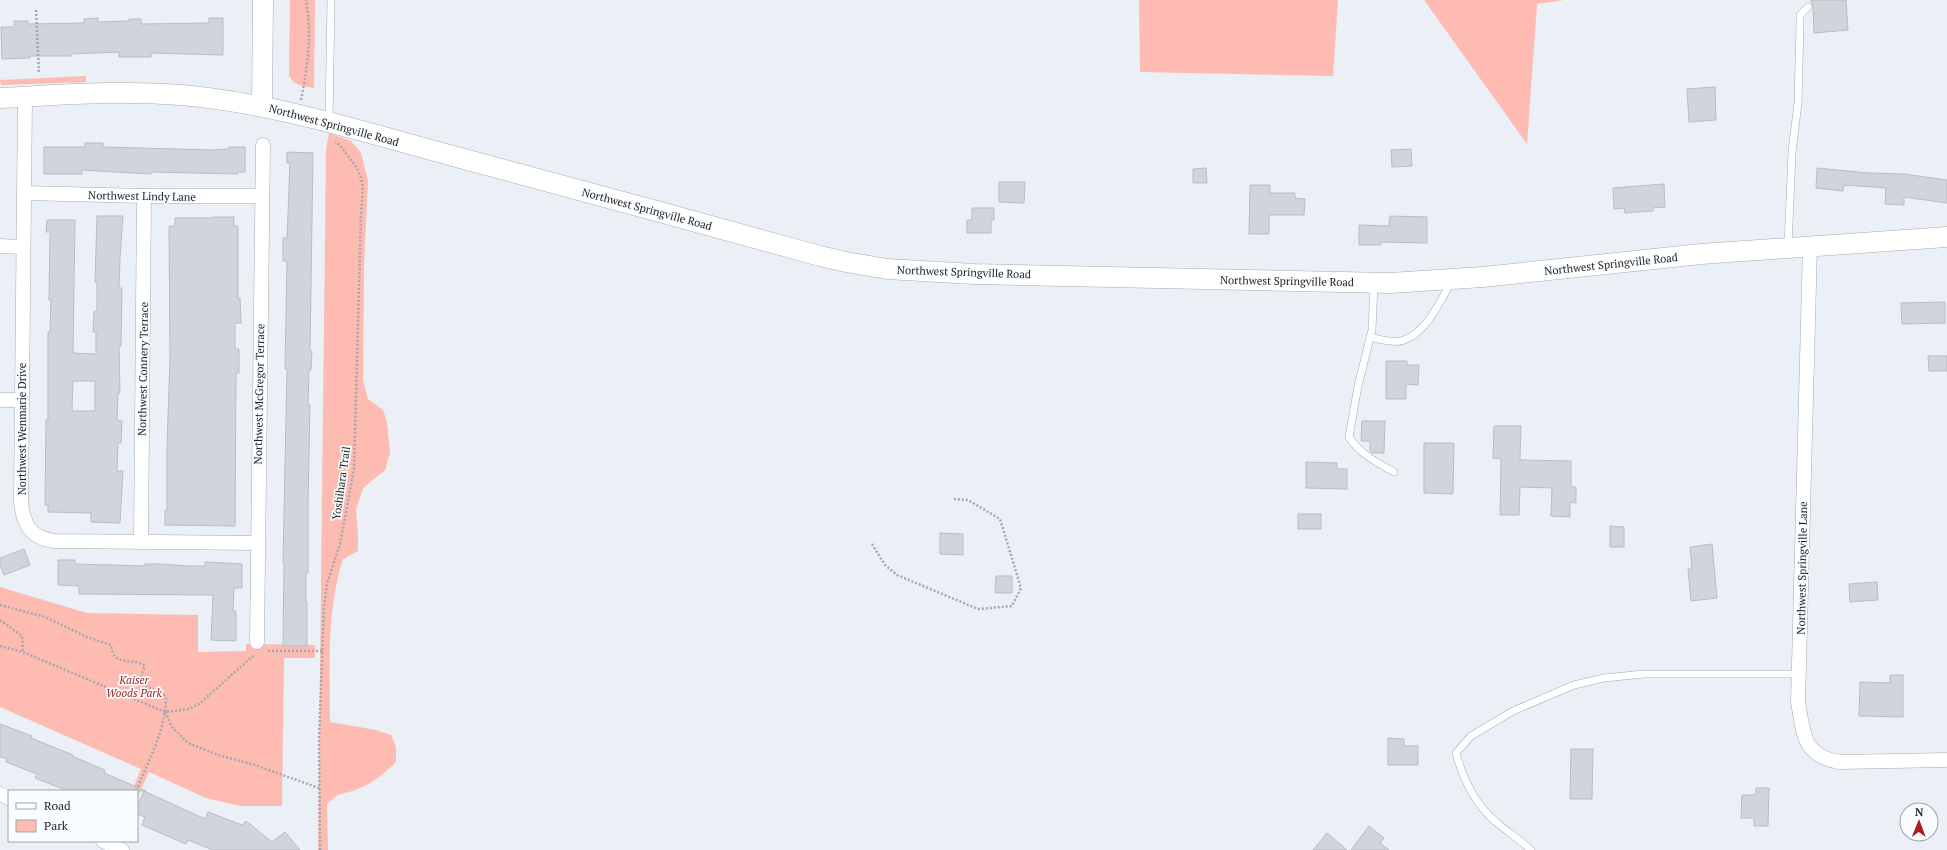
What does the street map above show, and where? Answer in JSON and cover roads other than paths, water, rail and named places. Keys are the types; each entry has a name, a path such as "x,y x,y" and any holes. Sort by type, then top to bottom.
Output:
{"street":[{"path":"262,106 264,0"},
{"name":"Northwest Springville Road","path":"0,98 118,93 181,95 262,106 330,132 820,256 868,266 974,274 1374,283 1453,280 1546,272 1701,254 1947,237"},
{"name":"Northwest Wenmarie Drive","path":"25,97 21,400 21,501 25,523 40,537 55,541 257,543"},
{"name":"Northwest McGregor Terrace","path":"259,648 257,543 261,196 263,145"},
{"name":"Northwest Lindy Lane","path":"24,193 144,196 261,196"},
{"name":"Northwest Connery Terrace","path":"141,542 144,196"},
{"path":"0,246 23,247"},
{"name":"Northwest Springville Lane","path":"1810,246 1798,702 1804,733 1808,744 1814,752 1824,759 1839,762 1947,760"},
{"path":"0,400 21,400"}],"lane":[{"path":"330,132 331,0"},
{"path":"1788,247 1792,152 1798,103 1800,15 1808,7"},
{"path":"1370,337 1380,340 1403,341 1415,333 1427,322 1453,280"},
{"path":"1374,283 1370,337 1349,437 1356,448 1371,460 1394,472"},
{"path":"1531,850 1495,821 1474,798 1461,773 1456,753 1471,736 1513,711 1574,685 1604,678 1644,674 1799,674"}],"park label":[{"name":"Kaiser Woods Park","path":"134,686"}]}
